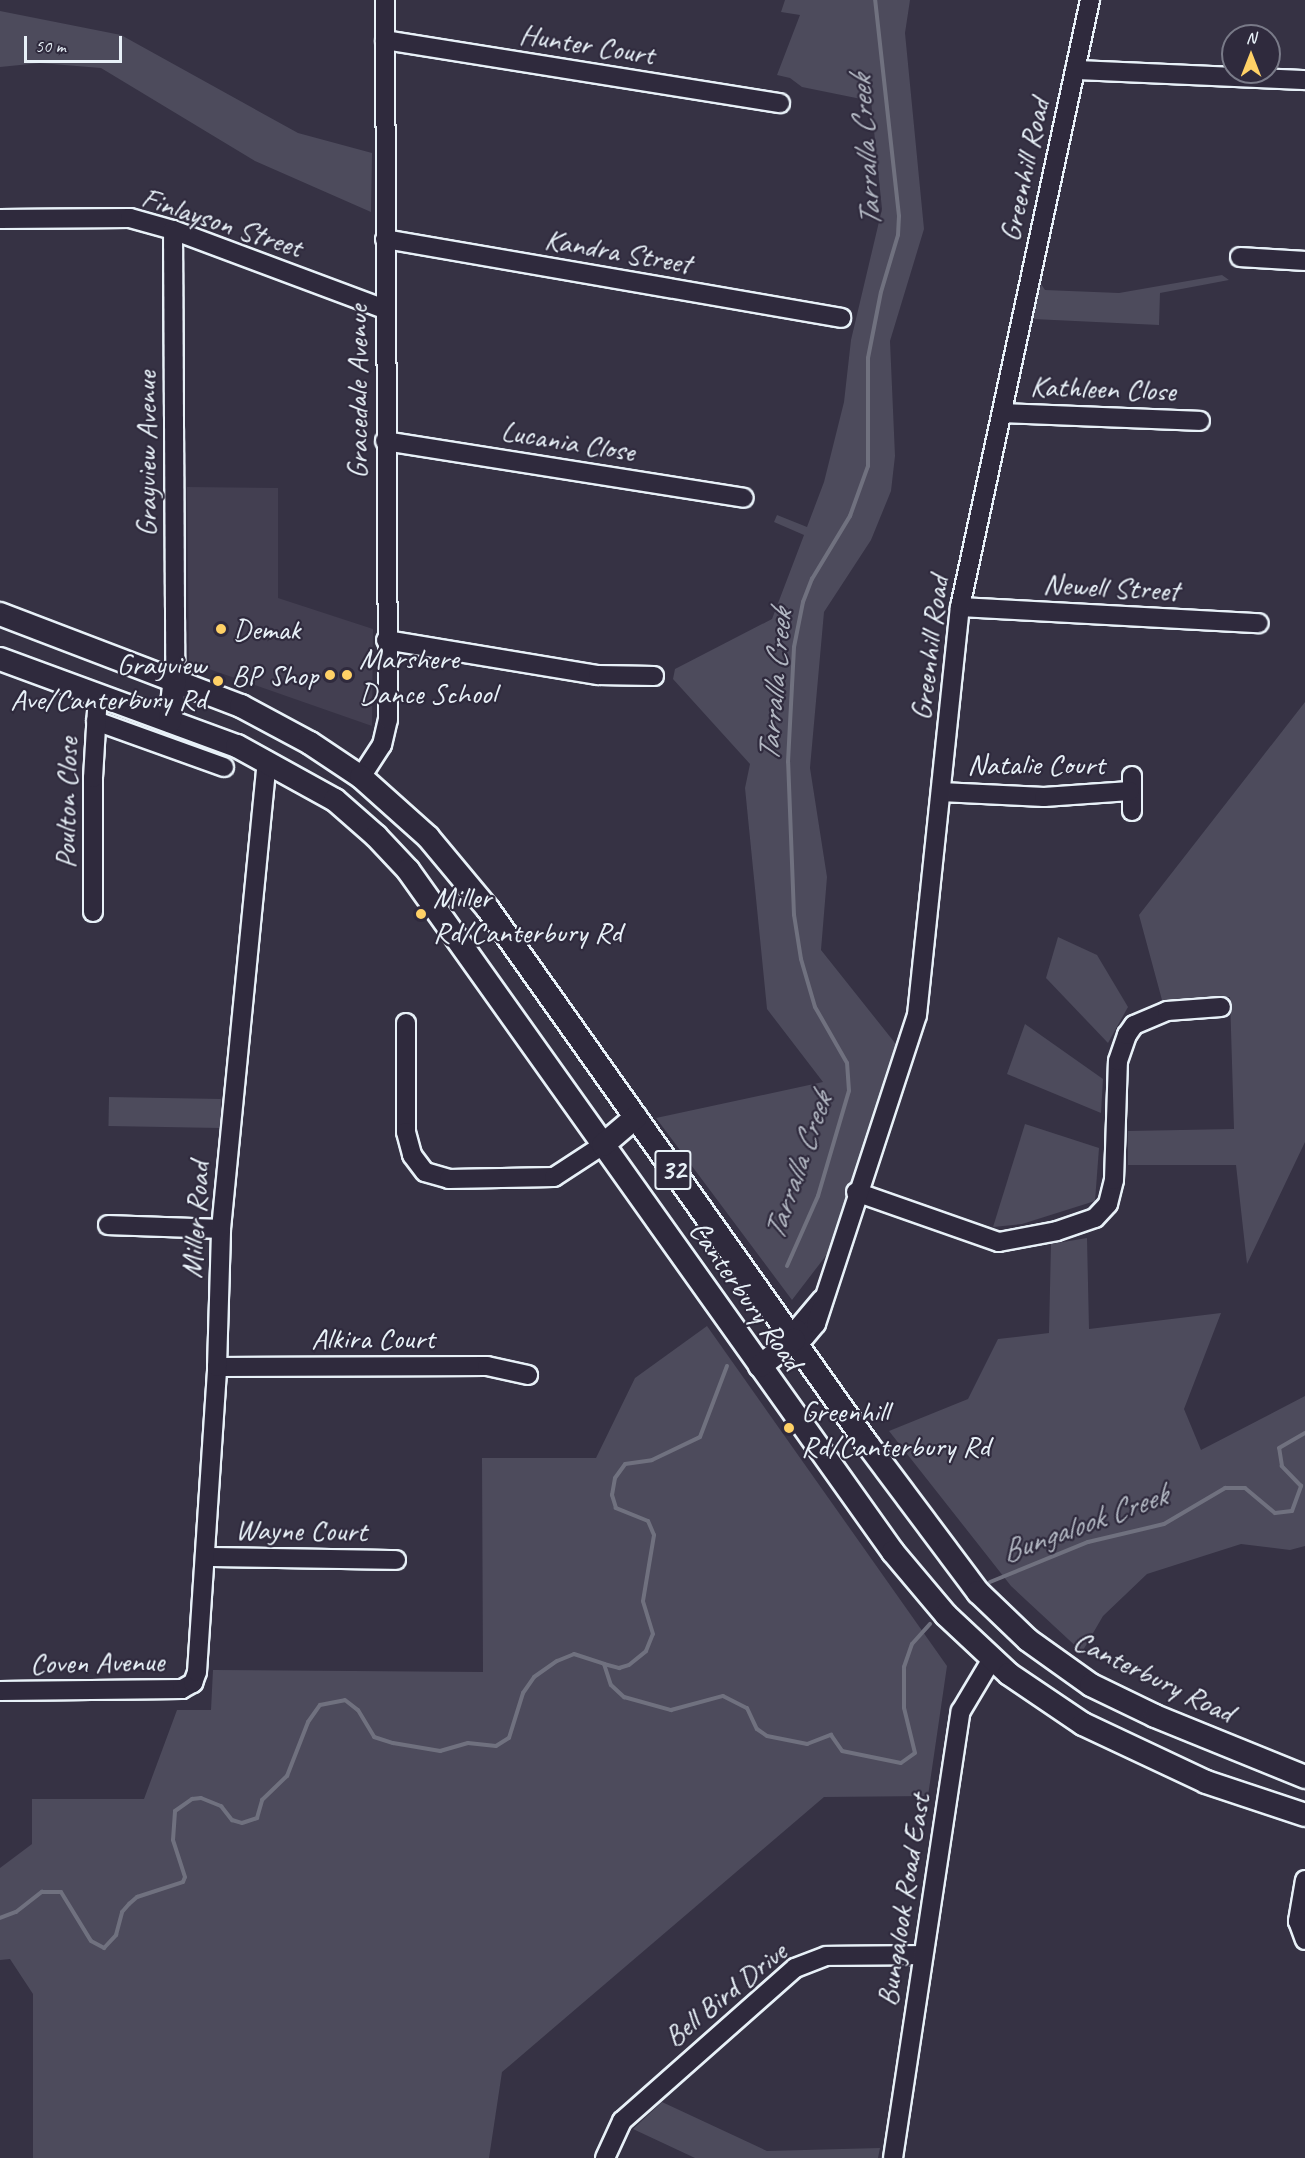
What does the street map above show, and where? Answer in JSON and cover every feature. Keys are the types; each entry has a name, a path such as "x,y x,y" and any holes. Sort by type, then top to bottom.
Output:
{"main road":[{"name":"Canterbury Road","path":"0,614 175,678 273,722 361,777 428,837 488,909 951,1560 1028,1640 1074,1674 1119,1699 1305,1778"},
{"name":"Canterbury Road","path":"0,658 170,721 267,761 335,800 376,836 408,870 893,1552 946,1614 992,1659 1034,1693 1107,1737 1206,1782 1305,1815"},
{"path":"170,721 175,678"},
{"path":"603,1145 636,1117"},
{"path":"760,1366 794,1340"}],"street":[{"name":"Gracedale Avenue","path":"361,777 386,733 385,0"},
{"name":"Greenhill Road","path":"794,1340 811,1332 917,1015 960,607 996,435 1004,413 1014,346 1090,0"},
{"name":"Hunter Court","path":"385,40 780,103"},
{"path":"1075,70 1305,80"},
{"name":"Finlayson Street","path":"0,219 130,218 173,230 384,309"},
{"name":"Grayview Avenue","path":"173,230 175,678"},
{"name":"Kandra Street","path":"386,239 841,318"},
{"path":"1240,257 1305,261"},
{"name":"Kathleen Close","path":"1004,413 1200,421"},
{"name":"Lucania Close","path":"385,441 743,498"},
{"name":"Newell Street","path":"960,607 1259,623"},
{"path":"387,640 598,675 654,676"},
{"name":"Poulton Close","path":"93,912 98,695"},
{"path":"96,721 224,767"},
{"name":"Miller Road","path":"193,1683 197,1672 206,1557 217,1367 221,1229 267,761"},
{"name":"Natalie Court","path":"941,792 1044,796 1131,783 1132,811"},
{"path":"856,1192 999,1242 1047,1233 1095,1218 1108,1204 1114,1180 1118,1060 1127,1035 1134,1025 1167,1011 1221,1007"},
{"path":"406,1023 406,1132 412,1155 425,1172 448,1179 554,1177 603,1145"},
{"path":"108,1225 221,1229"},
{"name":"Alkira Court","path":"217,1367 487,1366 528,1375"},
{"name":"Wayne Court","path":"206,1557 396,1560"},
{"name":"Bungalook Road East","path":"894,2158 961,1711 992,1659"},
{"name":"Coven Avenue","path":"0,1692 182,1689 193,1683"},
{"path":"1305,1880 1298,1921 1305,1940"},
{"name":"Bell Bird Drive","path":"604,2158 622,2121 795,1968 826,1956 923,1955"}],"shaded area":[{"path":"785,0 910,0 905,33 924,229 890,341 895,456 891,491 871,540 824,612 810,768 827,877 821,950 899,1048 828,1253 792,1300 656,1118 823,1082 767,1009 745,788 750,764 673,679 675,669 772,619 804,535 774,522 777,515 807,527 824,482 844,402 851,340 882,209 871,101 802,87 790,78 777,75 800,15 781,12"},
{"path":"0,11 121,35 298,133 372,153 371,212 255,161 101,68 40,63 0,67"},
{"path":"1222,275 1229,280 1160,293 1159,325 1033,319 1041,284 1045,290 1119,293"},
{"path":"187,487 278,488 278,598 373,629 372,726 189,662"},
{"path":"1305,702 1305,1142 1247,1264 1236,1165 1128,1165 1128,1131 1234,1129 1230,997 1162,1000 1139,915"},
{"path":"1058,937 1097,955 1128,1007 1108,1043 1046,978"},
{"path":"1025,1024 1103,1079 1101,1113 1007,1074"},
{"path":"109,1097 221,1099 220,1128 108,1126"},
{"path":"1025,1124 1099,1148 1095,1201 1022,1224 993,1227"},
{"path":"1087,1238 1089,1329 1221,1313 1184,1409 1201,1450 1305,1396 1305,1546 1290,1550 1241,1544 1147,1574 1103,1616 1082,1652 1011,1586 889,1431 968,1399 998,1339 1049,1333 1051,1244"},
{"path":"707,1326 947,1666 928,1796 824,1797 502,2072 489,2158 33,2158 33,1994 10,1959 0,1960 0,1868 32,1844 32,1799 144,1799 177,1710 211,1710 213,1670 483,1672 482,1458 596,1458 635,1378"},
{"path":"662,2102 767,2151 880,2148 878,2158 695,2158 633,2129"}],"waterway":[{"name":"Tarralla Creek","path":"787,1266 818,1196 849,1091 847,1063 815,1007 801,959 794,915 788,762 794,647 803,602 812,579 850,516 868,466 868,358 881,292 898,235 899,216 875,0"},
{"path":"604,1664 619,1668 629,1665 646,1651 653,1634 643,1601 654,1535 648,1521 616,1508 612,1495 615,1478 625,1464 652,1460 700,1437 727,1366"},
{"name":"Bungalook Creek","path":"990,1582 1088,1542 1164,1524 1225,1488 1245,1488 1275,1513 1292,1511 1301,1486 1282,1466 1279,1448 1305,1433"},
{"name":"Bungalook Creek","path":"0,1918 16,1912 42,1892 61,1892 91,1941 104,1948 116,1935 122,1912 137,1897 183,1882 185,1877 173,1840 175,1811 192,1799 201,1798 221,1806 232,1820 242,1823 257,1818 262,1800 287,1776 308,1722 320,1705 345,1700 358,1710 374,1737 393,1743 440,1751 468,1743 496,1746 509,1738 523,1693 534,1677 557,1661 574,1654 604,1664 611,1685 624,1697 671,1710 723,1696 747,1708 757,1729 767,1736 807,1744 831,1735 842,1751 901,1763 915,1753 904,1708 904,1667 912,1644 930,1624"}],"place":[{"name":"Demak","path":"221,629"},
{"name":"BP Shop","path":"330,675"},
{"name":"Marshere Dance School","path":"347,675"},
{"name":"Grayview Ave/Canterbury Rd","path":"218,681"},
{"name":"Miller Rd/Canterbury Rd","path":"421,914"},
{"name":"Greenhill Rd/Canterbury Rd","path":"789,1428"}]}
